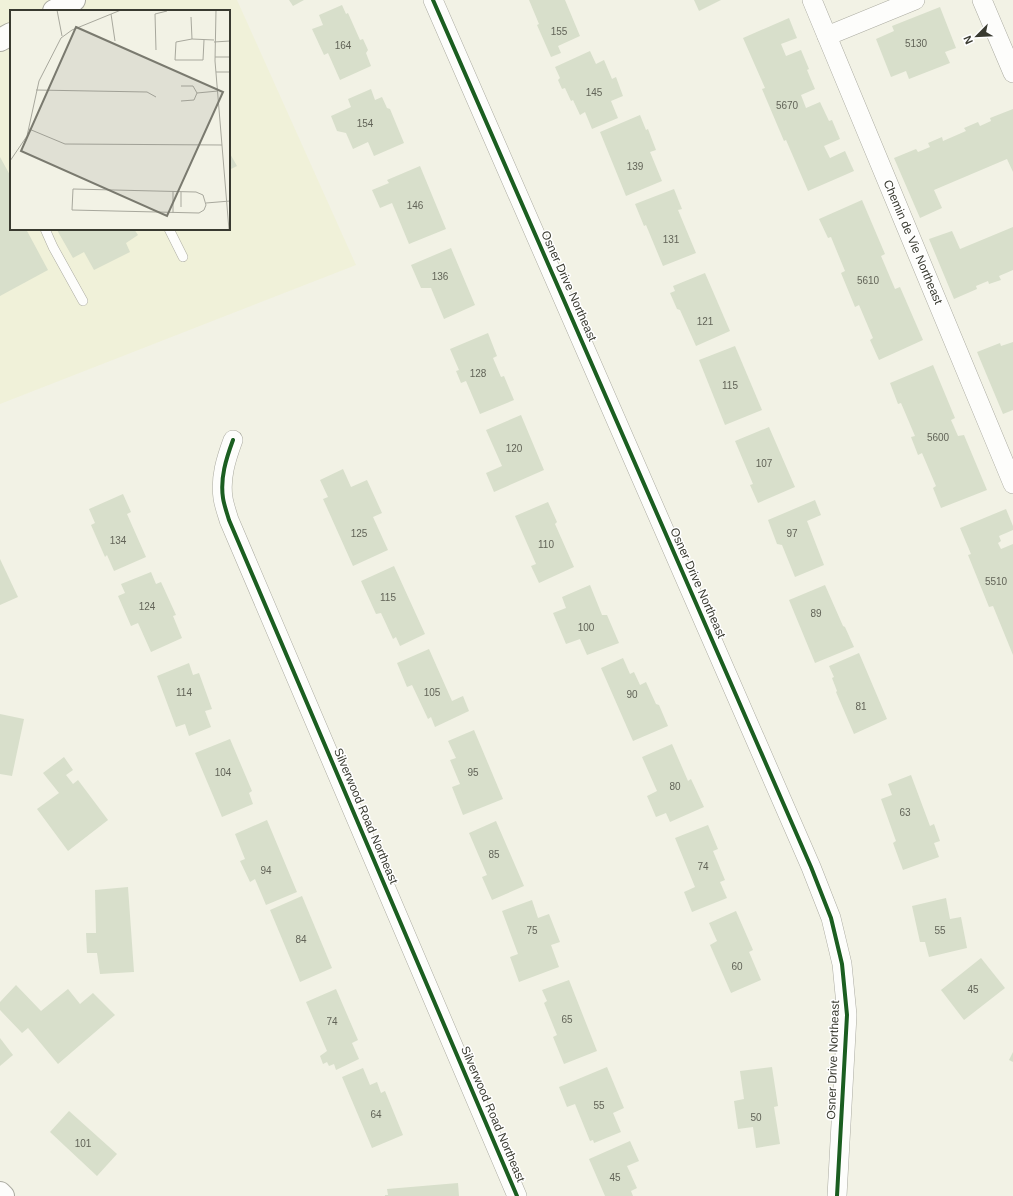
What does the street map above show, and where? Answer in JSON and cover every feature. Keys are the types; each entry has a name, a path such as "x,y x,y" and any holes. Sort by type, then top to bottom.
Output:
{"main road":[{"path":"56,10 74,0"},
{"path":"0,1193 3,1196"}],"street":[{"name":"Osner Drive Northeast","path":"433,0 811,868 831,918 842,964 847,1014 837,1196"},
{"name":"Chemin de Vie Northeast","path":"812,0 1013,484"},
{"path":"827,36 915,0"},
{"path":"982,0 1013,73"},
{"name":"Silverwood Road Northeast","path":"233,440 226,459 223,477 223,498 229,520 517,1196"}],"lane":[{"path":"45,230 53,248 83,301"},
{"path":"170,230 183,257"}],"shaded area":[{"path":"0,0 237,0 356,265 0,404"}],"building":[{"path":"289,0 304,0 293,6"},
{"path":"529,0 565,0 580,36 558,46 561,53 551,57 537,25 539,24"},
{"path":"694,0 721,0 699,11"},
{"path":"342,5 346,14 348,13 360,40 363,39 368,50 366,53 371,66 340,80 328,53 324,55 312,29 323,25 319,15"},
{"path":"940,7 956,48 945,52 950,63 909,79 906,71 891,77 876,39 894,31 892,26"},
{"path":"789,18 797,38 781,44 786,56 801,50 809,69 807,70 815,89 801,95 806,108 820,102 829,121 832,120 840,139 824,146 830,158 845,151 854,171 808,191 786,140 784,141 762,89 765,88 743,38"},
{"path":"590,51 596,64 604,60 612,79 616,77 623,96 611,101 618,118 592,129 585,112 580,115 565,88 562,89 558,80 560,78 555,67"},
{"path":"371,89 375,100 382,97 387,108 390,109 404,143 374,156 368,142 353,149 346,133 337,131 331,116 351,107 348,99"},
{"path":"1013,109 1013,172 1007,159 934,190 942,208 920,218 894,158 916,149 918,152 930,147 928,143 942,137 943,141 966,131 964,128 978,122 980,126 991,121 990,118"},
{"path":"640,115 646,130 648,129 656,150 650,152 662,181 626,196 600,132"},
{"path":"230,154 237,166 230,170"},
{"path":"0,157 10,175 10,230 27,230 48,270 0,296"},
{"path":"420,166 446,229 409,244 392,203 380,208 372,190 389,183 387,180"},
{"path":"674,189 682,209 678,210 696,253 663,266 646,225 644,226 635,204"},
{"path":"862,200 885,254 881,256 895,289 900,287 923,340 879,360 870,340 873,338 859,305 855,307 841,273 845,271 831,237 828,238 819,219"},
{"path":"1013,227 1013,270 999,276 1001,280 989,284 988,281 976,286 977,289 954,299 929,239 952,231 960,249"},
{"path":"57,230 135,230 138,235 126,243 130,252 94,270 84,252 73,258"},
{"path":"451,248 475,305 444,319 431,288 421,288 411,265"},
{"path":"705,273 730,331 696,346 680,310 677,309 670,293 675,291 673,286"},
{"path":"488,333 497,356 493,358 501,377 504,376 514,400 480,414 466,381 461,383 456,371 459,370 450,349"},
{"path":"1013,342 1013,410 1003,414 977,352 1000,343 1001,346"},
{"path":"735,346 762,410 725,425 699,360"},
{"path":"933,365 955,418 951,420 958,436 964,435 987,490 941,508 933,488 936,486 922,453 918,455 911,437 915,436 901,403 898,404 890,383"},
{"path":"521,415 544,470 494,492 486,473 502,466 486,430"},
{"path":"769,427 795,487 758,503 750,485 753,484 735,441"},
{"path":"343,469 351,487 367,480 382,513 373,517 388,550 353,566 323,499 328,497 320,480"},
{"path":"123,494 131,512 127,514 146,557 114,571 107,555 105,557 91,525 95,523 89,509"},
{"path":"815,500 821,515 807,521 824,565 795,577 782,545 777,544 768,520"},
{"path":"548,502 557,522 555,524 574,567 539,583 531,566 536,564 515,516"},
{"path":"1006,509 1013,526 1013,530 999,536 1001,541 998,543 1001,549 1013,544 1013,655 993,606 989,607 968,555 971,554 960,528"},
{"path":"0,559 18,597 0,605"},
{"path":"394,566 425,634 400,646 396,637 393,639 381,613 376,614 361,581"},
{"path":"151,572 156,584 161,582 176,615 173,616 182,638 151,652 138,623 131,626 118,596 125,593 121,584"},
{"path":"590,585 602,615 607,615 619,643 587,655 580,639 566,644 553,613 566,608 562,597"},
{"path":"825,585 854,647 815,663 789,600"},
{"path":"429,649 452,701 463,696 469,711 435,727 431,717 428,719 412,685 407,687 397,663"},
{"path":"859,653 887,719 854,734 836,692 837,691 832,678 834,677 829,666"},
{"path":"623,658 630,674 634,672 640,685 646,682 656,704 659,705 668,726 633,741 601,668"},
{"path":"189,663 193,675 199,673 212,709 205,711 211,727 189,736 185,724 176,727 157,676"},
{"path":"0,714 24,719 12,776 0,774"},
{"path":"474,730 503,799 463,815 452,787 460,784 450,760 456,758 448,741"},
{"path":"230,739 252,791 249,793 253,804 222,817 195,753"},
{"path":"672,744 688,781 691,779 704,807 670,822 666,813 656,817 647,796 657,791 642,757"},
{"path":"64,757 73,770 66,775 73,784 78,780 108,820 68,851 37,809 59,793 43,773"},
{"path":"911,775 930,826 934,824 940,841 934,843 939,857 903,870 893,843 896,841 881,799 892,795 888,784"},
{"path":"267,820 297,892 266,905 255,879 250,882 240,861 245,859 235,834"},
{"path":"496,821 524,886 492,900 482,877 487,875 469,833"},
{"path":"708,825 718,849 713,851 725,880 720,882 727,898 692,912 684,892 695,887 675,838"},
{"path":"128,887 134,972 100,974 97,953 87,953 86,933 96,933 95,890"},
{"path":"302,896 332,968 300,982 270,910"},
{"path":"946,898 950,919 961,917 967,948 929,957 925,942 920,942 912,906"},
{"path":"532,900 538,918 549,914 560,942 551,945 559,967 519,982 510,957 518,954 502,911"},
{"path":"736,911 753,950 749,952 761,980 731,993 710,945 717,941 709,923"},
{"path":"981,958 1005,988 964,1020 941,990"},
{"path":"569,980 597,1051 564,1064 553,1037 557,1035 544,1003 547,1001 542,990"},
{"path":"16,985 41,1011 68,989 80,1004 93,993 115,1015 58,1064 28,1028 22,1033 0,1010 0,1002"},
{"path":"336,989 358,1040 352,1043 359,1059 336,1070 334,1064 329,1066 327,1062 323,1064 320,1056 327,1051 306,1002"},
{"path":"0,1038 13,1055 0,1066"},
{"path":"1013,1052 1013,1062 1009,1060"},
{"path":"607,1067 624,1108 613,1113 621,1132 594,1143 593,1140 590,1141 575,1104 567,1107 559,1087"},
{"path":"772,1067 778,1106 774,1107 780,1144 756,1148 753,1127 738,1129 734,1101 744,1099 740,1071"},
{"path":"363,1068 370,1085 377,1082 381,1093 385,1091 403,1135 372,1148 342,1077"},
{"path":"69,1111 117,1154 97,1176 50,1132"},
{"path":"630,1141 639,1161 627,1166 637,1188 631,1191 633,1196 605,1196 589,1159"},
{"path":"458,1183 459,1196 385,1196 388,1195 387,1189"}],"cycle path":[{"path":"433,0 811,867 831,918 842,964 847,1015 837,1196"},
{"path":"233,440 226,461 222,483 223,501 229,520 517,1196"}]}
